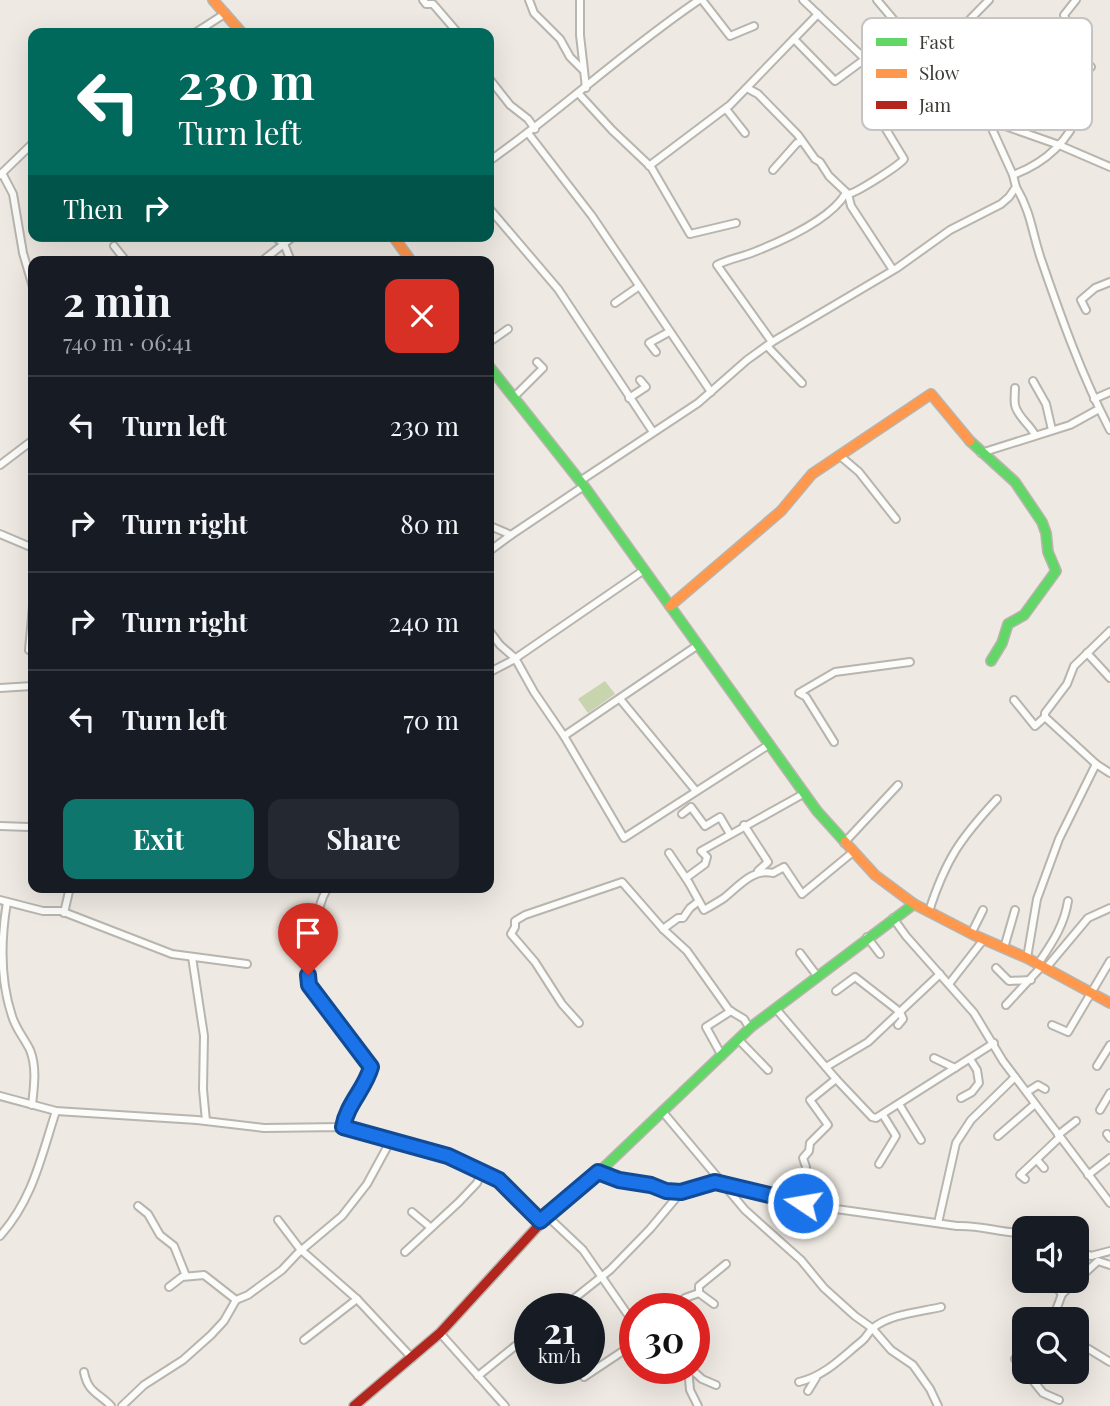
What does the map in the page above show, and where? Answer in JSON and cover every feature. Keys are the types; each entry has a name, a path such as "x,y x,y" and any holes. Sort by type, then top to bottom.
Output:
{"street":[{"path":"423,0 426,4 433,5 454,28"},
{"path":"529,0 534,13 560,39 570,57 583,69"},
{"path":"580,0 580,35 586,88"},
{"path":"494,158 579,94 664,23 700,0 730,36 754,26"},
{"path":"803,0 862,56"},
{"path":"971,18 989,0"},
{"path":"1065,18 1064,15 1076,0"},
{"path":"217,1 238,28"},
{"path":"879,1 893,18"},
{"path":"203,28 226,13"},
{"path":"649,166 726,109 818,14"},
{"path":"794,39 835,81 862,61"},
{"path":"494,85 510,105 528,119 532,131 711,392"},
{"path":"747,88 758,94 847,194 851,206 893,270"},
{"path":"579,94 649,166 690,234 736,223"},
{"path":"726,109 745,133"},
{"path":"847,194 853,194 868,186 878,176 901,164 904,159 886,130"},
{"path":"992,130 1016,187 1027,206 1061,320 1086,384 1110,430"},
{"path":"1016,130 1110,167"},
{"path":"1013,176 1035,166 1071,130"},
{"path":"773,170 797,143 802,141"},
{"path":"28,147 1,174 13,194 28,270"},
{"path":"494,548 653,432 698,403 770,344 893,270 950,230 1001,204 1016,187"},
{"path":"802,383 770,344 717,265 756,251 804,228 842,201 847,194"},
{"path":"494,214 558,289 653,432"},
{"path":"282,242 288,256"},
{"path":"268,256 286,242"},
{"path":"114,246 122,256"},
{"path":"1086,310 1081,300 1095,288 1110,282"},
{"path":"615,303 638,286"},
{"path":"494,338 508,328"},
{"path":"656,352 649,343 668,332"},
{"path":"514,397 543,368 537,362"},
{"path":"494,374 582,484 805,793 844,843 875,875 914,904 971,934 1027,958 1110,1002"},
{"path":"629,398 646,387 640,380"},
{"path":"1033,381 1046,404 1052,430"},
{"path":"1015,387 1014,402 1017,411 1035,435"},
{"path":"1094,399 1110,392"},
{"path":"670,606 781,511 812,474 931,394 964,436 1015,482 1046,533 1048,552 1056,571 1024,615 1008,624 1002,643 991,661"},
{"path":"981,453 1070,425 1099,409"},
{"path":"0,465 28,444"},
{"path":"839,455 859,472 896,519"},
{"path":"494,528 511,535"},
{"path":"0,534 28,546"},
{"path":"494,670 644,570"},
{"path":"1014,700 1035,726 1045,717 1045,713 1067,684 1074,666 1110,631"},
{"path":"494,637 515,658 624,838 770,744"},
{"path":"564,737 698,645"},
{"path":"1087,653 1110,678"},
{"path":"834,742 806,697 799,693 835,672 909,662"},
{"path":"0,688 28,685"},
{"path":"620,699 705,796"},
{"path":"1045,717 1110,774"},
{"path":"1027,958 1037,899 1059,839 1096,764"},
{"path":"844,843 898,785"},
{"path":"744,825 768,862 723,899 704,910 669,853 686,878 705,864 707,857 701,851 744,825 805,793"},
{"path":"929,911 942,872 958,844 997,799"},
{"path":"682,814 691,807 705,826 720,817 730,834"},
{"path":"0,826 28,827"},
{"path":"754,874 766,871 773,873 783,867 802,894 853,852"},
{"path":"579,1023 562,1004 536,962 510,934 516,928 515,921 622,882 663,929 687,951 731,1012 744,1018 750,1030"},
{"path":"663,929 678,918 683,918 699,901 689,883"},
{"path":"64,913 69,893"},
{"path":"326,893 315,919 309,985 371,1067 369,1077 345,1115 343,1127"},
{"path":"32,1105 34,1065 30,1050 11,1014 5,982 1,935 4,901 43,911 64,913 172,954 247,964"},
{"path":"1042,966 1054,943 1068,901"},
{"path":"354,1406 440,1333 543,1218 598,1172 750,1030 867,937 914,904"},
{"path":"1006,1005 1088,918 1110,908"},
{"path":"1004,948 1016,909"},
{"path":"971,934 983,910"},
{"path":"893,918 974,1013 1015,1077 1110,1203"},
{"path":"867,937 880,954"},
{"path":"949,984 984,939"},
{"path":"800,953 818,977"},
{"path":"192,957 204,1036 203,1089 206,1121"},
{"path":"1052,1025 1068,1032 1110,961"},
{"path":"996,968 1009,981"},
{"path":"826,1067 868,1042 940,974"},
{"path":"836,991 855,977 900,1012 903,1019 898,1026"},
{"path":"1001,988 1009,981 1031,980"},
{"path":"303,993 309,985"},
{"path":"777,1010 872,1117 883,1115 993,1043"},
{"path":"722,1056 706,1027 731,1012"},
{"path":"739,1040 768,1070"},
{"path":"1097,1066 1110,1045"},
{"path":"934,1058 956,1068"},
{"path":"961,1098 972,1092 979,1083 977,1070 970,1059"},
{"path":"938,1223 956,1143 971,1119 1015,1077"},
{"path":"803,1203 806,1167 803,1158 809,1151 810,1143 828,1125 810,1100 836,1079"},
{"path":"1027,1092 1038,1085 1045,1089"},
{"path":"1100,1110 1110,1093"},
{"path":"0,1096 56,1111 206,1121 264,1128 343,1127 448,1156 499,1180 583,1250 619,1302"},
{"path":"899,1104 921,1140"},
{"path":"998,1136 1035,1104"},
{"path":"0,1236 12,1223 35,1181 56,1111"},
{"path":"662,1111 745,1210 801,1260 838,1301 872,1328 891,1350 913,1365 938,1406"},
{"path":"879,1164 896,1136 883,1115"},
{"path":"1025,1180 1020,1175 1076,1121"},
{"path":"122,1406 144,1385 183,1360 211,1335 224,1321 236,1300 248,1295 282,1270 342,1216 367,1184 391,1140"},
{"path":"1088,1175 1110,1158"},
{"path":"1037,1160 1044,1168"},
{"path":"405,1252 459,1202 477,1183 482,1172"},
{"path":"598,1172 619,1180 681,1192 715,1182 803,1203 957,1226 980,1225 1012,1233"},
{"path":"581,1293 650,1229 681,1192"},
{"path":"138,1206 148,1214 160,1235 174,1246 186,1276"},
{"path":"412,1212 430,1227"},
{"path":"278,1220 302,1251 357,1299 412,1359"},
{"path":"1089,1255 1110,1251"},
{"path":"1089,1269 1098,1261 1110,1265"},
{"path":"699,1293 699,1286 726,1264"},
{"path":"169,1287 186,1276 204,1275 236,1300"},
{"path":"1057,1307 1062,1294"},
{"path":"304,1340 357,1299"},
{"path":"710,1301 714,1304"},
{"path":"808,1391 816,1378 864,1339 872,1328 888,1320 941,1307"},
{"path":"440,1333 505,1406"},
{"path":"478,1376 514,1347"},
{"path":"1089,1349 1110,1362"},
{"path":"84,1372 94,1394 111,1406"},
{"path":"799,1382 816,1378"},
{"path":"710,1382 716,1385"},
{"path":"690,1384 698,1406"},
{"path":"1036,1384 1043,1393 1059,1400"}],"green space":[{"path":"605,681 615,694 588,713 578,699"}],"traffic: fast":[{"path":"494,373 584,486 817,811 845,842"},
{"path":"970,441 1015,482 1042,522 1048,552 1056,571 1024,615 1008,624 1002,643 991,661"},
{"path":"550,1213 598,1173 751,1027 914,904"}],"traffic: slow":[{"path":"213,0 238,28"},
{"path":"397,242 407,256"},
{"path":"670,606 781,511 812,474 931,394 970,441"},
{"path":"845,842 875,875 914,904 1027,958 1110,1003"}],"traffic: jam":[{"path":"354,1406 440,1333 550,1213"}],"route":[{"path":"308,975 309,985 371,1067 369,1077 345,1115 343,1127 448,1156 499,1180 540,1221 598,1172 666,1191 681,1192 715,1182 803,1203"}]}
